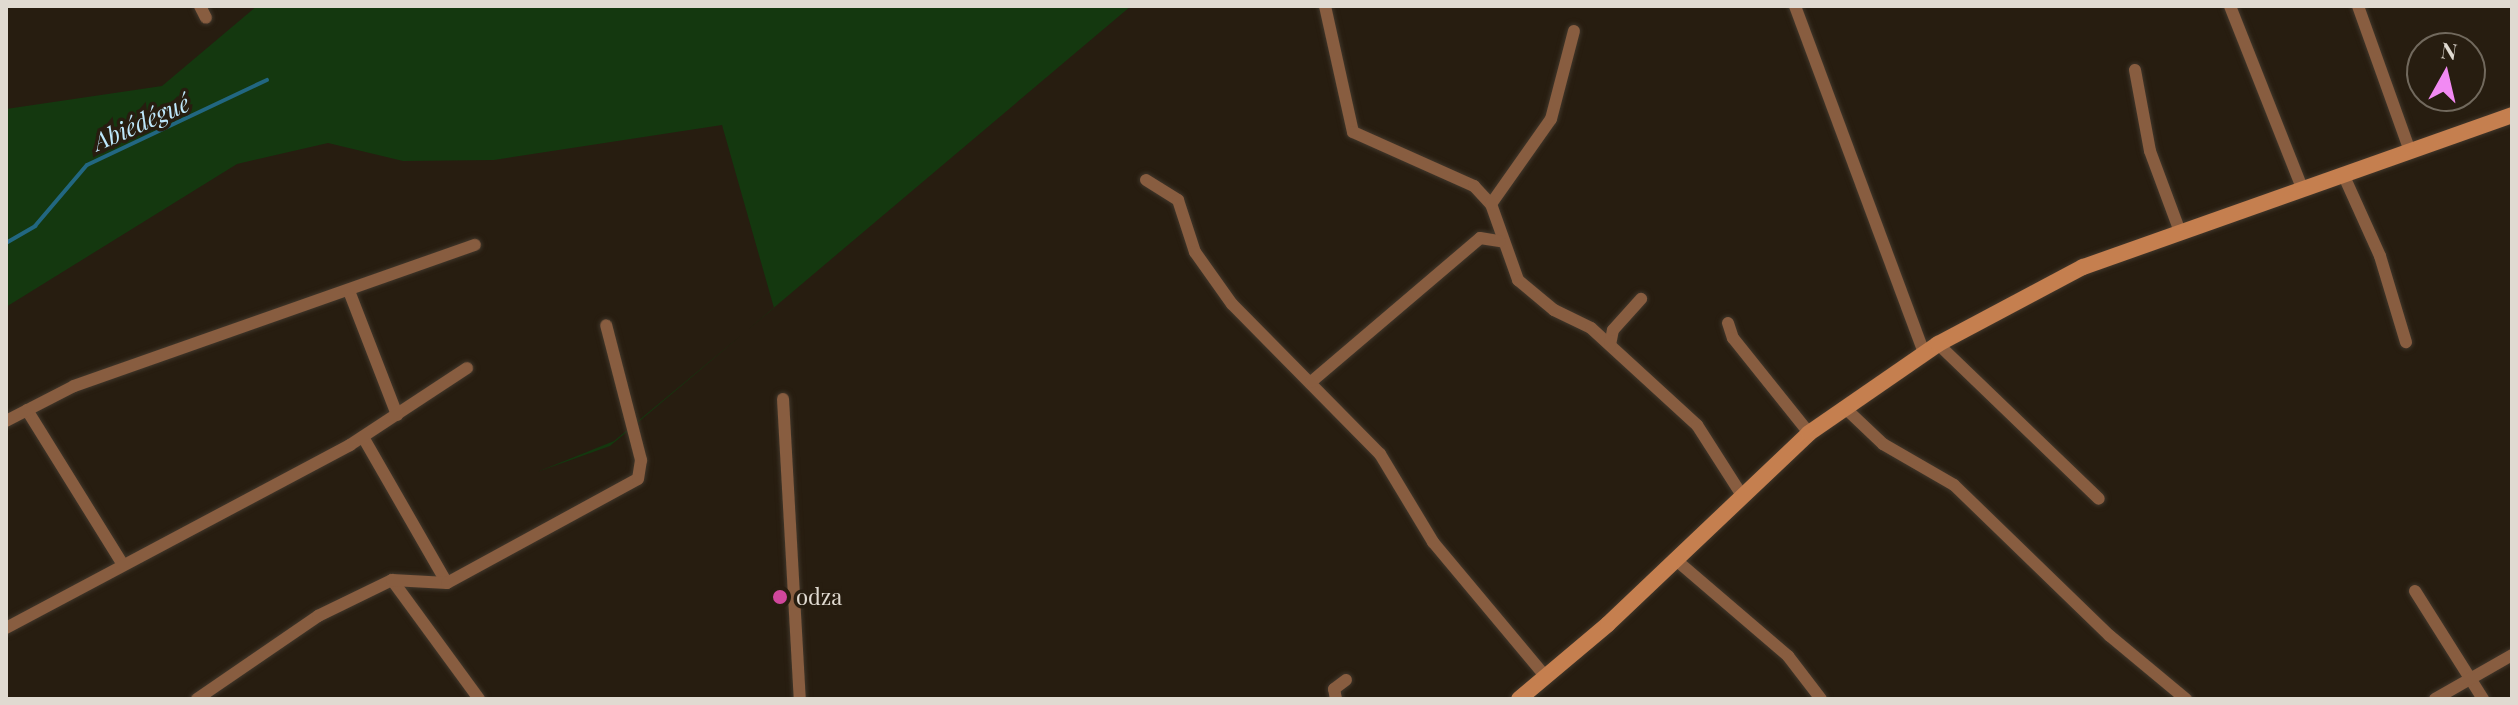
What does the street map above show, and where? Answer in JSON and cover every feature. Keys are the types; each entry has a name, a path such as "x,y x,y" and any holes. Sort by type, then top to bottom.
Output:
{"street":[{"path":"200,6 206,18"},
{"path":"1325,6 1353,132 1474,186 1491,204 1500,241 1518,280 1610,345 1697,425 1743,497"},
{"path":"1795,6 1931,348 2099,499"},
{"path":"2230,6 2302,188"},
{"path":"2358,6 2410,151"},
{"path":"1491,204 1551,119 1574,31"},
{"path":"2135,70 2150,151 2179,229"},
{"path":"1519,699 1676,560 1809,433 1931,348 2083,267 2179,229 2512,115"},
{"path":"2343,174 2380,256 2406,342"},
{"path":"1146,180 1178,200 1195,252 1232,304 1380,454 1433,542 1546,677"},
{"path":"1311,382 1480,238 1500,241"},
{"path":"6,421 74,386 475,245"},
{"path":"349,291 397,415"},
{"path":"1610,345 1613,330 1641,299"},
{"path":"1728,323 1733,338 1809,433"},
{"path":"197,699 318,616 392,580 447,583 638,479 641,460 606,325"},
{"path":"6,628 363,437 467,368"},
{"path":"783,399 800,699"},
{"path":"1844,407 1883,444 1954,485 2110,636 2186,699"},
{"path":"27,410 123,565"},
{"path":"363,437 447,583"},
{"path":"1676,560 1788,656 1821,699"},
{"path":"392,580 479,699"},
{"path":"2415,591 2483,699"},
{"path":"2435,699 2512,655"},
{"path":"1336,699 1334,689 1346,680"}],"green space":[{"path":"257,6 1131,6 774,308 722,125 494,160 403,161 328,143 237,164 6,307 6,109 162,86"},
{"path":"736,339 610,446 537,472 614,441"}],"waterway":[{"name":"Abiédégué","path":"6,243 35,226 87,165 267,80"}],"place":[{"name":"odza","path":"780,597"}]}
